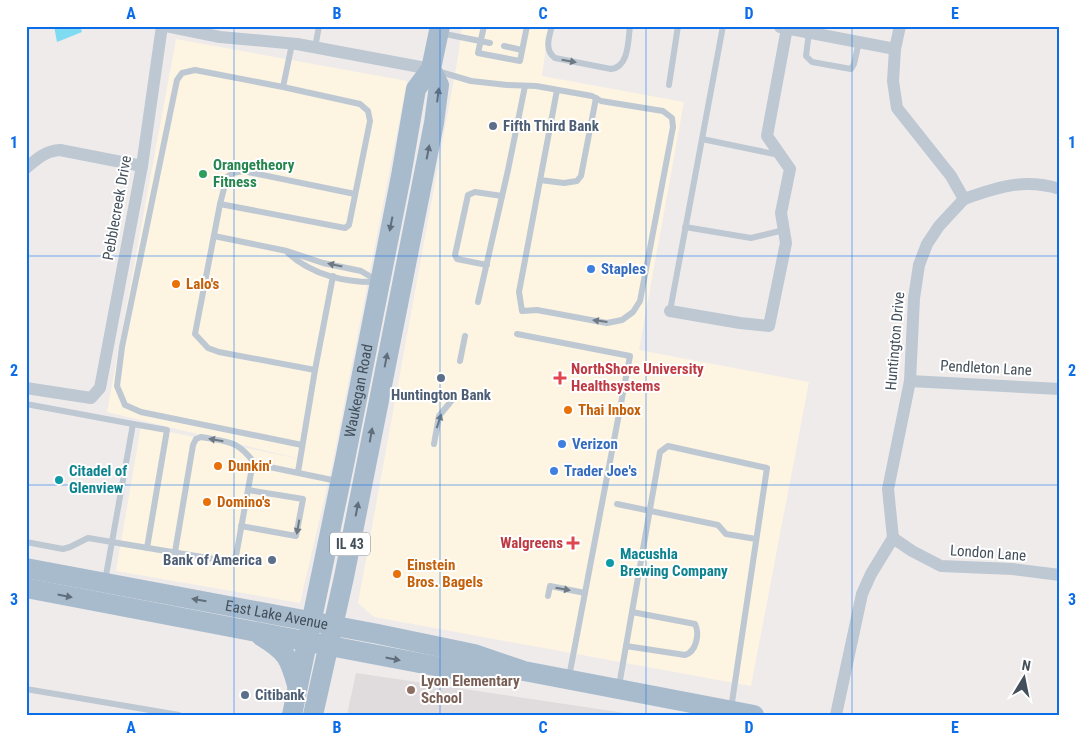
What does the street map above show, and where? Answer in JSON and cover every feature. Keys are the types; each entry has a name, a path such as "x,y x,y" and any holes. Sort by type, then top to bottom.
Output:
{"main road":[{"name":"Waukegan Road","path":"292,715 341,481 401,176 416,89 431,69 440,29"},
{"name":"Waukegan Road","path":"313,715 344,577 434,123 439,85 431,69"},
{"name":"East Lake Avenue","path":"26,568 378,634 474,654 524,671 754,715"},
{"path":"276,614 303,602 322,570"},
{"path":"344,577 353,615 378,634"},
{"name":"East Lake Avenue","path":"26,588 472,673 524,671"},
{"path":"253,631 277,647 287,657 297,687"},
{"path":"318,691 340,664 345,660 364,653"}],"street":[{"name":"Pebblecreek Drive","path":"26,388 91,398 100,388 142,166 162,26"},
{"path":"166,26 220,37 292,44 431,69"},
{"path":"900,26 895,48 893,81 897,108 951,176 964,200 999,187 1024,183 1060,189"},
{"path":"670,310 740,323 769,326 786,243 782,213 790,168 767,136 783,27 895,48"},
{"path":"26,168 44,153 52,150 142,166"},
{"name":"Huntington Drive","path":"893,538 888,489 910,381 914,298 919,265 927,244 939,226 964,200"},
{"name":"Pendleton Lane","path":"910,381 1060,388"},
{"path":"836,715 862,594 871,574 893,538"},
{"name":"London Lane","path":"893,538 912,551 941,566 1012,569 1060,576"}],"lane":[{"path":"315,48 319,26"},
{"path":"484,26 478,53 520,61 527,26"},
{"path":"552,26 548,46 550,55 555,58 611,68 618,68 624,62 630,26"},
{"path":"668,85 678,26"},
{"path":"670,310 723,26"},
{"path":"440,29 490,43"},
{"path":"809,32 806,56 812,62 851,69 859,42"},
{"path":"283,87 292,44"},
{"path":"504,46 522,50"},
{"path":"431,69 471,81 507,86 536,86 557,90 596,98 601,101 663,111 672,118 673,127 640,301 633,312 622,320 607,323 537,310 522,311 519,292 557,90"},
{"path":"220,204 345,228 349,225 370,120 368,111 360,104 283,87 195,70 182,73 177,80 122,347 117,386 125,405 141,412 302,445"},
{"path":"478,302 525,86"},
{"path":"540,180 564,184 577,181 581,176 596,98"},
{"path":"702,139 781,155"},
{"path":"315,370 219,352 208,348 195,334 220,204 227,177 233,173 243,171 355,194"},
{"path":"487,265 457,259 456,257 468,195 475,192 502,196"},
{"path":"685,227 751,238 784,230"},
{"path":"214,236 287,252 323,263 361,270 380,282"},
{"path":"287,252 299,263 322,274 360,282 380,282"},
{"path":"298,472 333,276"},
{"path":"517,334 630,356 569,680"},
{"path":"460,361 465,336"},
{"path":"434,444 439,416 452,400"},
{"path":"26,404 167,430 146,548"},
{"path":"105,582 133,424"},
{"path":"175,552 192,445 196,439 201,437 234,443 240,446 255,464 341,481"},
{"path":"618,689 660,452 668,446 767,468 731,710"},
{"path":"26,542 63,549 88,538 226,561 232,559 236,556 251,473 255,464"},
{"path":"241,526 296,536 303,499 248,490"},
{"path":"618,504 718,525 726,534 756,539"},
{"path":"548,596 550,586 585,592"},
{"path":"626,646 685,655 690,654 694,650 697,629 695,624 632,612"},
{"path":"26,689 179,715"}],"shaded area":[{"path":"462,26 549,26 542,76 684,102 639,350 809,382 751,686 374,617 358,603 458,57"},
{"path":"176,39 407,81 332,466 300,603 116,571 141,426 309,461 107,412"},
{"name":"Lyon Elementary School","path":"356,673 585,707 638,715 347,715"}],"water":[{"path":"54,26 80,26 82,32 57,42"}],"waterway":[{"path":"26,37 28,26"}],"place":[{"name":"Fifth Third Bank","path":"493,126"},
{"name":"Orangetheory Fitness","path":"203,174"},
{"name":"Staples","path":"591,269"},
{"name":"Lalo's","path":"176,284"},
{"name":"Huntington Bank","path":"441,378"},
{"name":"NorthShore University Healthsystems","path":"560,378"},
{"name":"Thai Inbox","path":"568,410"},
{"name":"Verizon","path":"562,444"},
{"name":"Dunkin'","path":"218,466"},
{"name":"Trader Joe's","path":"554,471"},
{"name":"Citadel of Glenview","path":"59,480"},
{"name":"Domino's","path":"207,502"},
{"name":"Walgreens","path":"573,543"},
{"name":"Bank of America","path":"272,560"},
{"name":"Macushla Brewing Company","path":"610,563"},
{"name":"Einstein Bros. Bagels","path":"397,574"},
{"name":"Lyon Elementary School","path":"411,690"},
{"name":"Citibank","path":"245,695"}]}
